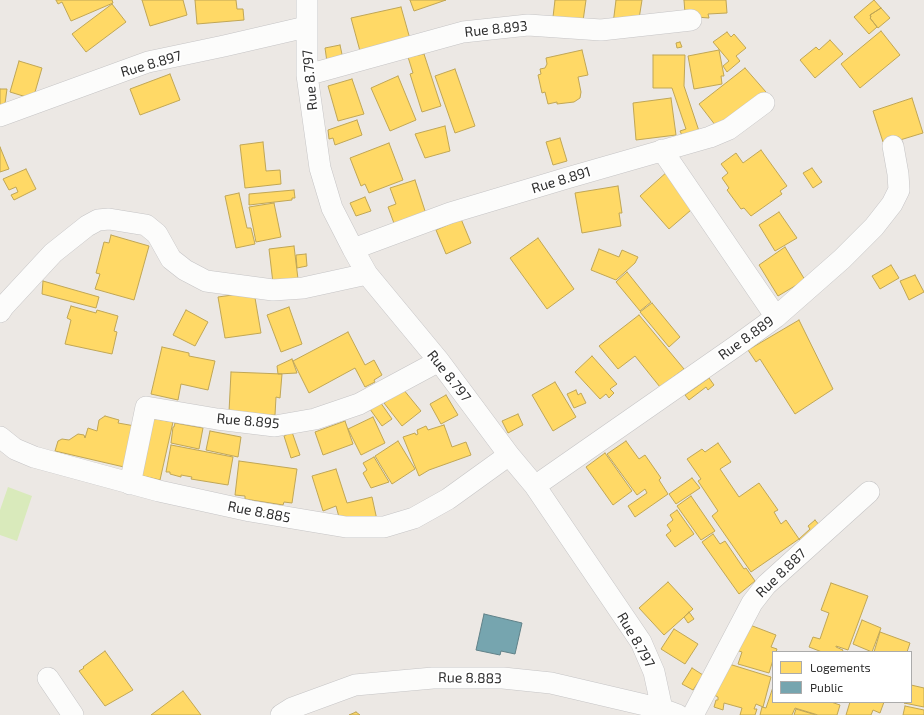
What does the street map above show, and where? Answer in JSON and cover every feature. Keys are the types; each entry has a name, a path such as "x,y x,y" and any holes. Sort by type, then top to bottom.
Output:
{"street":[{"name":"Rue 8.797","path":"307,0 307,75 320,168 332,208 367,274 439,361 534,486 641,642 670,712"},
{"name":"Rue 8.893","path":"307,75 463,32 528,25 601,30 690,20"},
{"name":"Rue 8.897","path":"0,116 148,62 306,27"},
{"name":"Rue 8.891","path":"353,249 450,213 662,150 710,138 729,129 764,103"},
{"name":"Rue 8.889","path":"534,486 776,317 842,259 874,226 892,204 899,190 893,146"},
{"path":"662,150 776,317"},
{"path":"0,312 53,254 87,226 98,220 109,219 146,225 157,234 171,259 185,270 206,280 273,290 303,288 367,274"},
{"name":"Rue 8.895","path":"130,484 146,407 217,419 275,426 315,419 359,404 439,361"},
{"name":"Rue 8.885","path":"0,437 15,449 34,457 130,484 250,511 346,527 384,527 414,518 448,499 509,454"},
{"name":"Rue 8.887","path":"693,715 752,603 766,585 869,492"},
{"path":"48,678 73,715"},
{"name":"Rue 8.883","path":"281,715 292,708 355,684 433,678 503,678 551,683 670,712"}],"green space":[{"path":"8,487 32,496 17,541 0,535 0,510"}],"building: Logements":[{"path":"56,0 112,0 113,3 71,21 62,2 58,4"},
{"path":"142,0 183,0 187,15 150,26"},
{"path":"195,0 236,0 237,9 243,9 244,20 197,24"},
{"path":"410,0 446,0 414,11"},
{"path":"555,0 586,0 583,21 553,17"},
{"path":"616,0 642,0 638,25 613,24"},
{"path":"684,0 726,0 727,13 708,14 709,18 685,14"},
{"path":"874,0 881,8 870,15 870,18 877,27 869,34 854,17"},
{"path":"112,4 126,22 86,52 72,34"},
{"path":"401,7 410,39 360,51 351,18"},
{"path":"881,8 890,18 878,28 870,18 870,15"},
{"path":"881,31 900,55 860,88 841,64"},
{"path":"727,32 731,37 734,34 746,48 736,56 740,61 727,72 723,66 729,61 713,42"},
{"path":"830,40 843,54 815,78 800,60 816,47 819,50"},
{"path":"680,42 682,47 677,48 676,43"},
{"path":"340,45 343,59 327,62 325,48"},
{"path":"582,50 588,75 578,77 581,92 580,98 574,102 557,104 557,102 548,104 545,92 542,93 538,75 541,74 540,69 545,68 547,64 546,58"},
{"path":"719,50 724,76 721,76 722,84 694,89 688,56"},
{"path":"424,54 441,106 422,112 410,74 413,73 408,57"},
{"path":"653,55 685,55 684,86 701,137 685,142 680,131 686,129 672,88 653,88"},
{"path":"19,61 42,68 33,99 10,92"},
{"path":"745,68 766,92 719,130 699,104"},
{"path":"455,69 475,126 455,133 435,76"},
{"path":"170,74 180,100 140,115 130,89"},
{"path":"398,76 416,120 390,131 371,88"},
{"path":"352,79 364,114 338,121 328,86"},
{"path":"0,89 7,89 4,111 0,111"},
{"path":"671,98 676,135 636,140 633,103"},
{"path":"912,98 923,133 900,140 899,137 883,142 873,111"},
{"path":"357,120 362,135 335,145 333,138 329,139 328,130"},
{"path":"445,126 450,151 425,158 415,134"},
{"path":"560,138 567,161 553,165 546,142"},
{"path":"263,142 266,171 280,170 281,184 245,188 240,145"},
{"path":"389,143 403,180 369,193 365,184 361,186 350,158"},
{"path":"0,147 9,169 0,172"},
{"path":"761,150 787,186 780,191 782,194 751,216 744,208 741,209 727,190 729,188 722,178 728,173 721,164 736,153 743,163"},
{"path":"812,168 822,182 813,188 803,173"},
{"path":"26,169 36,189 14,200 11,195 18,192 16,187 9,190 3,179"},
{"path":"668,171 698,204 669,229 640,196"},
{"path":"415,180 426,214 395,226 388,207 396,204 390,188"},
{"path":"618,186 622,213 619,213 621,226 582,233 575,193"},
{"path":"294,190 295,198 292,198 292,200 249,205 249,194"},
{"path":"239,193 247,228 251,228 255,244 236,248 225,196"},
{"path":"365,197 371,211 356,216 350,203"},
{"path":"274,203 281,237 256,242 249,207"},
{"path":"779,212 797,238 775,251 759,225"},
{"path":"461,219 471,243 446,254 436,230"},
{"path":"111,235 149,246 134,300 95,289 100,274 96,273 104,242 109,243"},
{"path":"538,238 574,289 547,309 510,258"},
{"path":"294,246 298,279 273,283 269,249"},
{"path":"785,247 805,280 778,296 759,265"},
{"path":"599,249 619,257 622,250 638,257 635,263 616,280 591,270"},
{"path":"306,254 307,266 297,268 296,255"},
{"path":"891,265 899,278 880,289 872,276"},
{"path":"627,272 651,302 640,311 616,282"},
{"path":"915,275 924,292 909,300 900,281"},
{"path":"43,281 99,297 96,308 42,294"},
{"path":"254,292 261,333 225,338 218,297"},
{"path":"652,303 680,337 669,347 640,312"},
{"path":"71,306 96,313 97,310 118,316 114,331 117,332 112,354 65,344 71,320 67,318"},
{"path":"289,307 302,344 281,352 267,315"},
{"path":"186,310 208,322 195,346 173,335"},
{"path":"639,315 684,369 660,387 635,356 618,369 599,346"},
{"path":"799,320 833,389 795,414 760,359 756,362 748,350"},
{"path":"348,332 365,365 374,360 382,375 374,380 375,382 365,387 355,368 309,393 293,361"},
{"path":"162,347 189,353 189,356 215,361 208,390 181,384 178,400 151,394"},
{"path":"592,356 617,384 610,389 614,393 609,398 606,394 600,399 575,372"},
{"path":"292,359 297,373 278,374 277,366"},
{"path":"231,372 282,374 280,398 276,397 275,415 247,416 229,412"},
{"path":"709,378 714,385 708,390 706,387 689,400 685,395"},
{"path":"555,382 576,417 553,431 532,395"},
{"path":"403,389 421,411 402,426 384,403"},
{"path":"576,390 578,395 581,393 586,403 574,408 567,394"},
{"path":"446,395 458,415 441,424 430,404"},
{"path":"378,399 392,419 382,426 367,405"},
{"path":"518,414 523,425 508,433 502,421"},
{"path":"105,416 119,420 118,423 135,426 124,467 55,451 58,441 62,439 69,440 78,434 84,435 85,438 88,428 97,431 99,420"},
{"path":"373,417 385,443 361,455 348,429"},
{"path":"151,418 173,422 160,480 139,475"},
{"path":"345,421 353,444 323,455 315,432"},
{"path":"175,423 203,428 199,449 171,443"},
{"path":"444,425 452,447 466,442 471,455 429,470 419,476 403,437 415,433 416,435 418,434 417,430 426,426 428,430"},
{"path":"210,431 241,437 238,457 206,450"},
{"path":"292,432 300,455 291,458 284,436"},
{"path":"398,441 415,469 392,484 375,456"},
{"path":"626,441 639,459 645,455 661,478 659,480 668,494 635,517 628,506 647,493 645,489 637,495 607,454"},
{"path":"718,443 731,462 720,469 739,497 759,483 778,510 774,512 781,524 786,520 799,539 751,572 712,516 718,511 698,481 701,479 687,459 702,449 705,452"},
{"path":"171,445 233,457 228,485 191,479 192,477 181,475 181,477 170,474 170,472 166,472"},
{"path":"605,453 632,491 613,505 586,467"},
{"path":"374,457 389,482 371,488 363,473 367,470 363,463"},
{"path":"239,461 297,469 292,503 284,502 283,505 245,499 245,496 235,495"},
{"path":"336,469 347,503 372,497 377,520 339,517 336,506 323,511 312,476"},
{"path":"692,478 700,488 676,504 669,494"},
{"path":"691,496 715,531 701,540 677,506"},
{"path":"677,510 694,534 675,547 666,535 671,531 667,525 673,520 670,515"},
{"path":"815,520 820,526 802,542 799,539 810,529 808,526"},
{"path":"713,534 720,544 725,541 744,569 746,568 755,581 739,594 702,542"},
{"path":"668,582 693,609 664,635 639,608"},
{"path":"831,583 868,596 848,650 836,646 842,651 819,651 809,647 813,637 820,639 829,613 821,610"},
{"path":"689,612 694,619 688,623 684,617"},
{"path":"862,620 881,628 872,651 853,644"},
{"path":"750,625 776,635 771,647 777,649 776,651 772,651 772,663 769,673 738,664 742,652 736,650"},
{"path":"674,629 698,644 685,664 661,649"},
{"path":"880,632 910,643 907,651 874,651"},
{"path":"105,651 133,690 105,706 79,671"},
{"path":"729,664 771,677 763,707 756,704 754,709 757,709 755,715 740,715 742,708 724,703 723,710 714,707 718,697 714,695"},
{"path":"692,668 703,675 693,690 682,684"},
{"path":"912,685 924,688 924,707 904,703 912,703"},
{"path":"772,690 772,703 834,703 840,705 837,715 818,715 795,708 792,715 760,715 762,707 766,708"},
{"path":"183,691 201,715 151,715"},
{"path":"850,703 884,703 880,713 873,710 871,715 846,715"},
{"path":"905,706 924,710 924,715 903,715"},
{"path":"796,709 816,715 794,715"},
{"path":"356,712 360,715 349,715"}],"building: Public":[{"path":"484,614 522,623 515,654 501,651 500,655 476,650"}]}
